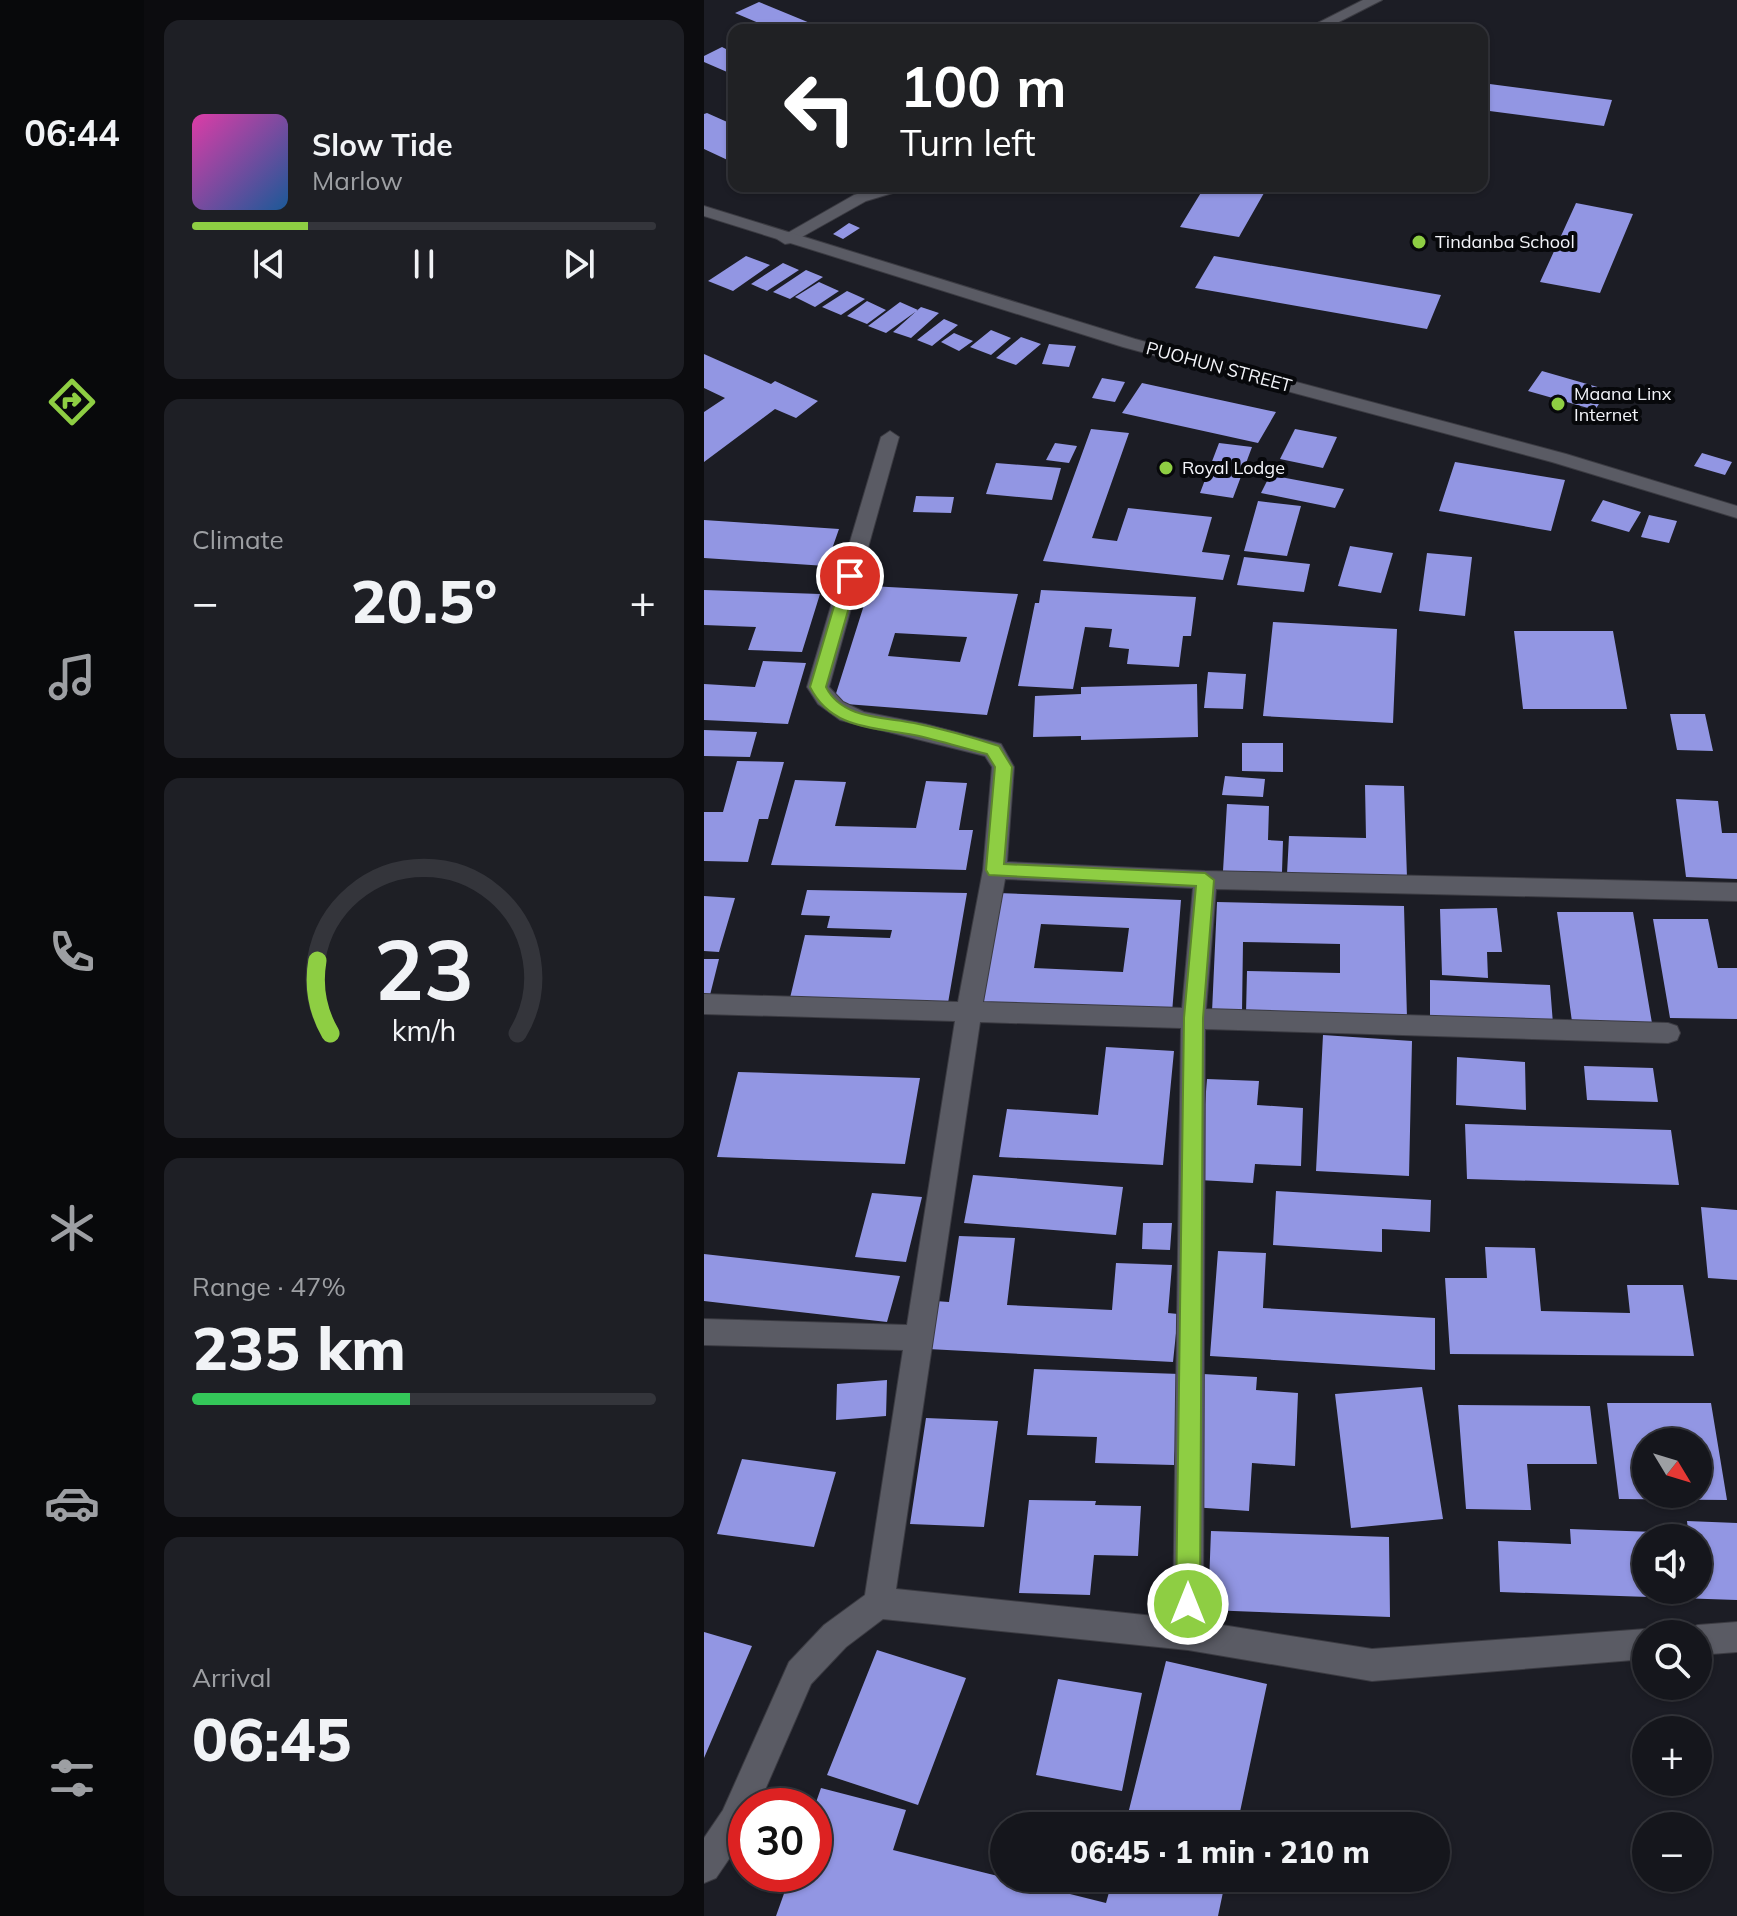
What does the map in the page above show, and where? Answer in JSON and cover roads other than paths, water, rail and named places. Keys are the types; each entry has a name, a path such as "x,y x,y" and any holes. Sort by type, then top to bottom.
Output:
{"street":[{"path":"1324,24 1375,0"},
{"path":"785,239 860,198 880,192"},
{"path":"704,234 712,215"},
{"name":"PUOHUN STREET","path":"712,215 1129,343 1559,458 1737,512"},
{"path":"879,1603 969,1011 995,870 1003,767 993,750 914,729 868,722 842,712 825,700 818,687 890,437"},
{"path":"995,870 1205,880 1737,892"},
{"path":"1188,1635 1193,1018 1205,880"},
{"path":"704,1004 1668,1033"},
{"path":"704,1332 921,1338"},
{"path":"704,1866 735,1822 800,1673 835,1636 879,1603 1188,1635 1372,1665 1632,1645"},
{"path":"1712,1639 1737,1637"}],"place":[{"name":"Tindanba School","path":"1419,242"},
{"name":"Maana Linx Internet","path":"1558,404"},
{"name":"Royal Lodge","path":"1166,468"}]}
